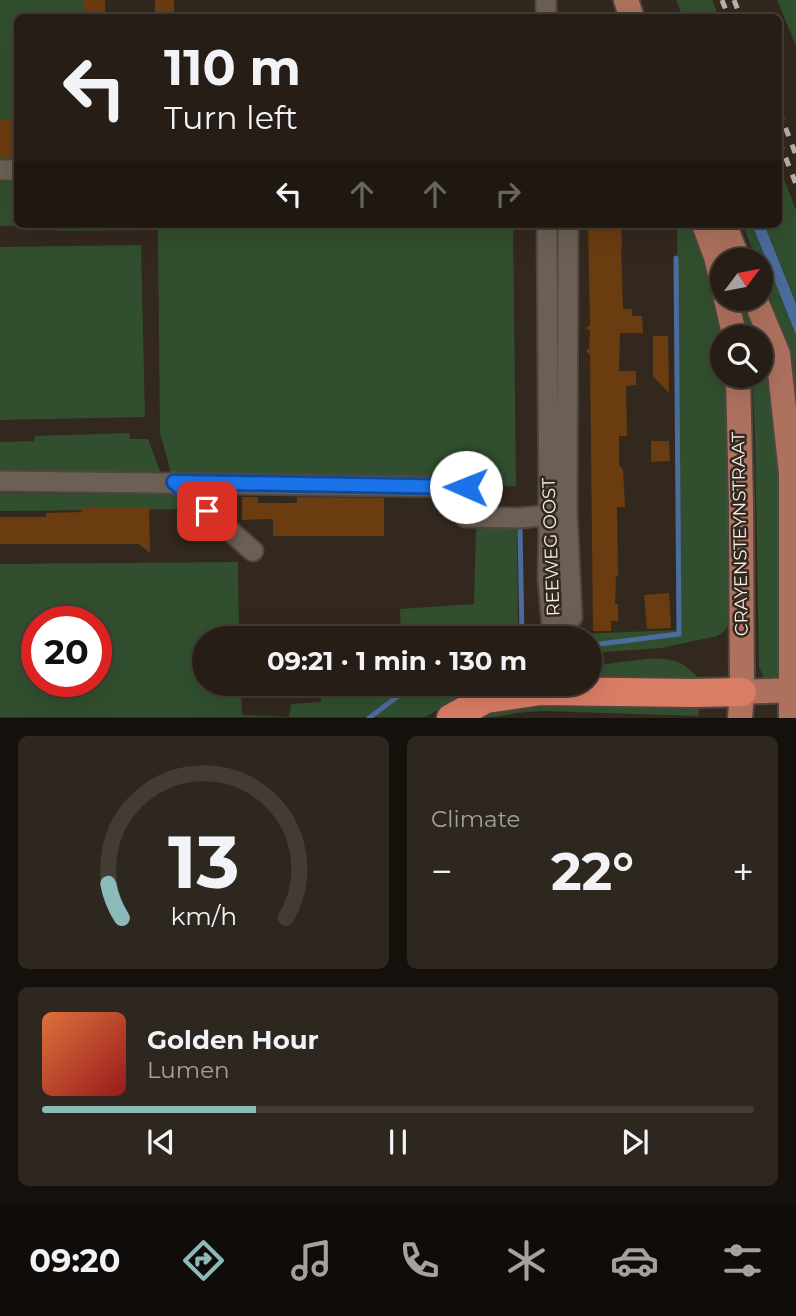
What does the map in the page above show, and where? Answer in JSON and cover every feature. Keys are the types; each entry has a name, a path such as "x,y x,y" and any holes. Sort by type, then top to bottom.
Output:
{"highway":[{"path":"451,718 486,699 541,691 694,693 741,705"}],"main road":[{"path":"705,228 713,248"},
{"path":"726,228 734,248"},
{"path":"760,312 778,354 791,473 791,718"},
{"name":"CRAYENSTEYNSTRAAT","path":"738,388 741,705"},
{"path":"741,705 791,690"}],"street":[{"name":"REEWEG OOST","path":"547,228 548,579 552,625 572,617 567,512 568,228"},
{"path":"0,481 466,487 465,517 520,518 549,515"},
{"path":"174,482 253,551"}],"green space":[{"path":"0,0 100,0 100,14 14,14 14,166 1,166"},
{"path":"676,0 712,0 718,14 682,14"},
{"path":"777,0 796,0 796,46"},
{"path":"782,175 796,210 796,304 766,228 782,228"},
{"path":"14,181 14,226 0,226 0,182"},
{"path":"56,228 513,228 516,486 483,486 475,476 172,476 160,433 158,230 56,231"},
{"path":"677,228 697,228 710,268 710,312 719,312 721,325 710,325 710,388 726,388 730,622 717,636 661,648 602,652 602,633 681,630"},
{"path":"744,228 754,228 762,248 752,248"},
{"path":"141,245 145,417 0,420 0,247"},
{"path":"774,280 796,335 796,424 784,340 774,310"},
{"path":"740,312 754,312 758,325 744,325"},
{"path":"753,388 771,388 779,445 782,673 777,678 765,680 759,667"},
{"path":"129,433 130,439 148,439 161,474 0,475 0,442 34,441 35,436"},
{"path":"0,493 182,494 198,509 0,511"},
{"path":"517,527 518,626 401,626 400,609 474,604 476,528"},
{"path":"238,562 239,626 192,626 192,696 241,696 242,715 289,717 0,717 0,564"},
{"path":"663,659 683,665 701,681 602,681 602,664"},
{"path":"321,696 460,696 426,717 289,717 291,704 321,702"},
{"path":"524,701 700,707 698,716 544,711 469,718"}],"water":[{"path":"754,228 766,228 774,248 762,248"},
{"path":"774,249 796,304 796,335 774,280"}],"building":[{"path":"84,0 105,0 105,14 84,14"},
{"path":"155,0 174,0 174,14 155,14"},
{"path":"0,120 14,120 14,158 0,158"},
{"path":"588,228 621,228 623,309 632,309 632,316 642,316 643,333 620,333 619,371 636,371 636,385 626,386 627,436 619,436 619,465 623,470 625,507 617,507 618,576 615,604 618,604 618,621 611,621 611,631 602,631 602,626 593,626 590,355 586,351 589,348 590,331 586,328 590,325"},
{"path":"653,336 668,336 669,393 653,376"},
{"path":"651,441 669,441 670,461 651,462"},
{"path":"242,497 258,497 258,503 297,503 297,497 384,498 384,536 273,536 273,519 242,520"},
{"path":"81,507 149,507 150,553 139,544 0,544 0,517 46,517 46,513 82,512"},
{"path":"669,593 671,628 647,629 644,595"}],"waterway":[{"path":"602,644 679,634 676,258"},
{"path":"520,529 522,626"},
{"path":"369,718 398,696"}],"railway":[{"path":"722,0 727,14"},
{"path":"734,0 739,14"},
{"path":"782,119 796,155"},
{"path":"782,149 796,184"}],"route":[{"path":"207,511 174,482 466,487"}]}
